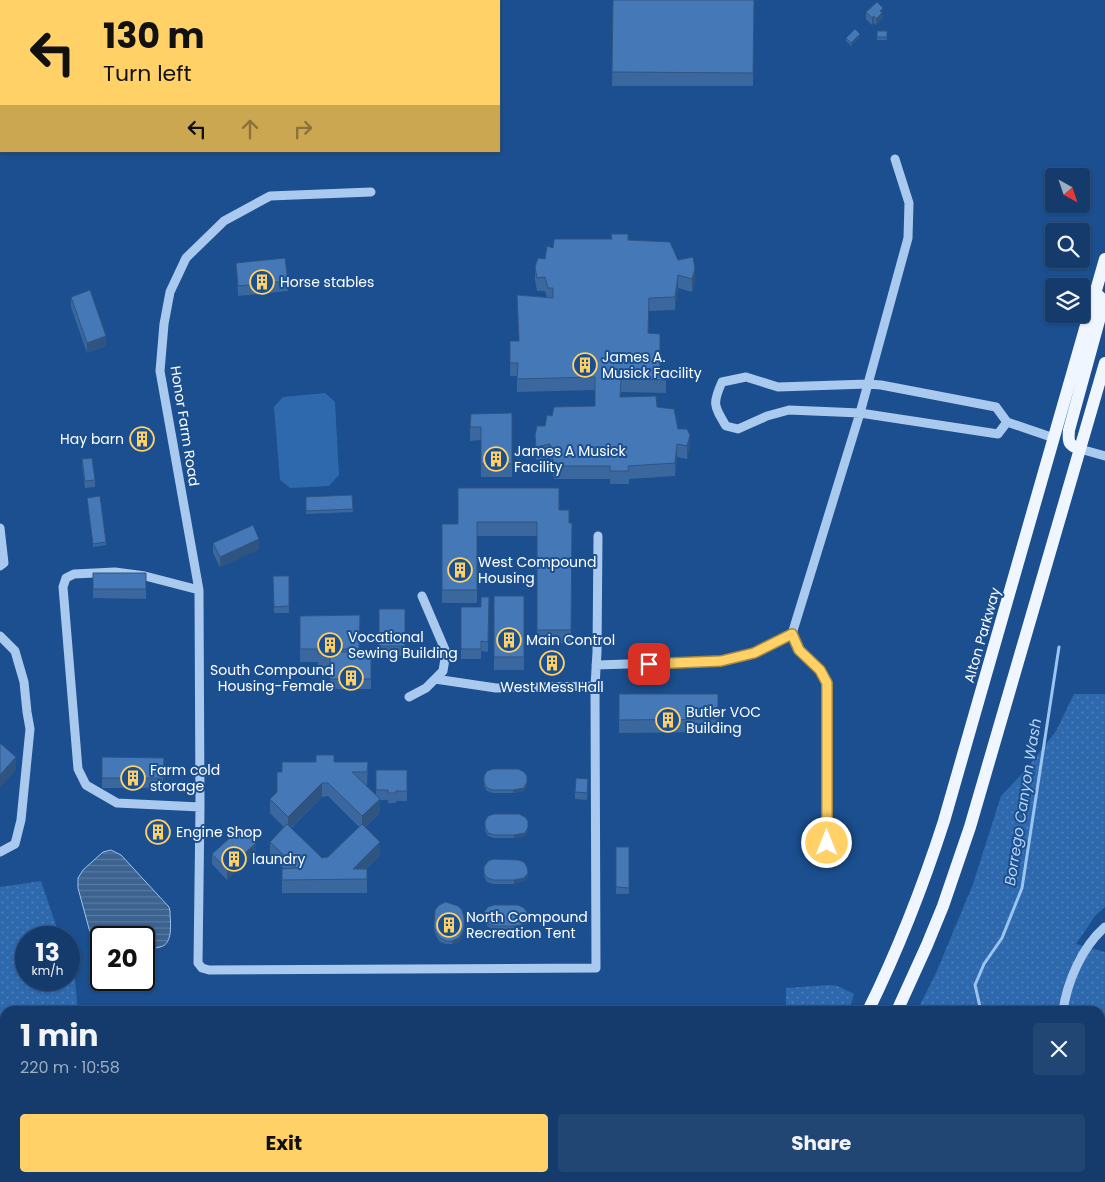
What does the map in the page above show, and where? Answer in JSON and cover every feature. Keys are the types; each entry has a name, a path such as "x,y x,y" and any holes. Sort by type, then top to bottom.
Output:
{"main road":[{"name":"Alton Parkway","path":"870,1006 899,945 936,845 1105,259"},
{"path":"1080,449 1073,447 1068,440 1068,430 1103,306 1100,297 1095,294"},
{"path":"899,1006 922,958 943,906 970,827 1105,363"}],"street":[{"path":"827,862 827,683 820,670 799,650 792,634 860,412 908,238 909,203 895,159"},
{"name":"Honor Farm Road","path":"371,192 270,196 224,221 186,258 170,292 164,324 160,371 198,590 200,807 198,963 202,968 209,970 596,968 595,686"},
{"path":"1007,422 998,434 860,412 789,410 767,416 738,428 726,426 715,408 716,396 722,382 746,377 778,387 881,385 996,407 1007,422 1054,438"},
{"path":"1080,449 1105,456"},
{"path":"0,528 4,563 0,566"},
{"path":"435,679 496,688 595,686 598,536"},
{"path":"198,590 145,576 115,572 74,574 66,578 63,587 78,769 86,785 117,803 200,807"},
{"path":"408,697 426,688 443,671 446,652 422,596"},
{"path":"596,665 721,661 754,653 792,634"},
{"path":"0,636 15,651 24,682 30,729 21,820 14,844 0,852"},
{"path":"1064,1006 1068,987 1077,967 1087,948 1105,927"}],"shaded area":[{"path":"325,393 335,402 339,475 329,486 290,488 280,480 274,407 283,397"},
{"path":"1074,694 1105,694 1105,907 1095,916 1076,944 1105,952 1105,1006 920,1006 936,973 973,884 1001,796 1024,772 1056,731"},
{"path":"111,850 121,855 169,907 170,932 164,945 155,948 155,926 90,926 90,932 78,888 78,878 83,870 103,852"},
{"path":"41,881 56,926 15,926 15,991 76,991 78,1006 0,1006 0,887"},
{"path":"829,985 838,986 854,994 850,1006 786,1006 786,988"}],"building":[{"path":"613,0 754,0 753,73 612,72"},
{"path":"877,2 883,8 880,11 882,13 876,19 866,12"},
{"path":"855,29 860,34 851,43 846,38"},
{"path":"877,31 887,31 887,37 877,37"},
{"name":"James A. Musick Facility","path":"611,234 628,234 628,240 670,242 678,260 693,257 695,269 692,279 678,275 675,297 649,298 648,333 660,334 660,371 666,380 621,379 620,397 656,396 657,407 674,409 678,429 687,429 690,435 687,446 677,444 675,463 628,466 629,471 610,471 610,466 554,466 550,444 536,447 535,435 537,426 545,426 547,415 552,416 554,407 595,406 595,377 517,379 518,363 510,363 510,341 519,341 517,295 553,298 553,288 548,288 545,277 537,278 535,267 538,258 545,259 547,246 553,248 554,239 612,239"},
{"path":"285,258 288,281 238,286 236,263"},
{"path":"90,290 106,336 87,343 71,297"},
{"name":"James A Musick Facility","path":"512,413 512,464 481,464 481,427 470,427 471,414"},
{"name":"Hay barn","path":"145,429 146,442 139,443 137,430"},
{"path":"92,458 95,480 85,481 82,459"},
{"name":"West Compound Housing","path":"458,488 559,488 559,510 569,510 569,523 572,523 571,630 537,630 537,522 477,522 477,590 442,590 442,524 458,524"},
{"path":"352,495 353,509 306,511 306,497"},
{"path":"100,496 106,542 93,544 87,498"},
{"path":"253,525 259,539 220,557 213,543"},
{"path":"93,573 146,573 146,589 93,589"},
{"path":"273,576 289,576 289,606 274,607"},
{"name":"Main Control","path":"494,596 524,596 524,657 494,657"},
{"path":"481,597 489,597 488,642 481,641 481,649 461,649 461,607 481,607"},
{"path":"379,609 405,609 405,646 379,646"},
{"name":"Vocational Sewing Building","path":"360,615 359,649 330,649 330,654 318,654 318,649 300,649 300,616"},
{"name":"South Compound Housing-Female","path":"360,650 371,650 371,679 330,679 330,652 359,652"},
{"path":"547,655 557,655 557,664 547,664"},
{"path":"619,694 718,694 718,719 619,720"},
{"path":"0,743 16,757 0,775"},
{"path":"316,755 334,755 334,762 368,762 367,772 352,772 380,799 362,816 328,783 322,783 288,817 270,799 277,792 277,772 282,772 282,762 316,762"},
{"path":"102,757 164,758 163,778 102,778"},
{"path":"493,769 518,769 527,776 527,782 524,788 513,790 493,790 487,788 484,776 487,771"},
{"path":"376,770 407,770 407,791 388,793 388,790 376,790"},
{"path":"576,778 588,779 587,793 575,792"},
{"path":"494,814 519,814 528,821 528,827 525,833 514,835 494,835 488,833 485,821 488,816"},
{"path":"150,820 166,820 167,830 156,830 156,835 150,835"},
{"path":"287,824 322,858 328,857 362,824 380,842 353,869 367,869 367,879 282,880 282,869 297,868 270,842"},
{"path":"242,827 247,832 249,830 255,836 252,838 256,843 227,870 212,854"},
{"path":"616,847 629,847 629,888 616,887"},
{"path":"494,859 524,862 528,873 524,878 514,880 493,880 487,878 484,873 484,867 488,861"},
{"name":"North Compound Recreation Tent","path":"446,902 458,906 462,910 464,917 462,933 459,938 452,941 440,938 434,927 435,910 439,905"},
{"path":"494,905 518,905 524,908 528,918 525,924 514,926 494,926 488,924 484,912 488,907"}],"waterway":[{"name":"Borrego Canyon Wash","path":"980,1006 975,985 984,964 1002,938 1022,888 1059,647"}],"place":[{"name":"Horse stables","path":"262,282"},
{"name":"James A. Musick Facility","path":"585,365"},
{"name":"Hay barn","path":"142,439"},
{"name":"James A Musick Facility","path":"496,459"},
{"name":"West Compound Housing","path":"460,570"},
{"name":"Main Control","path":"509,640"},
{"name":"Vocational Sewing Building","path":"330,645"},
{"name":"West Mess Hall","path":"552,663"},
{"name":"South Compound Housing-Female","path":"351,678"},
{"name":"Butler VOC Building","path":"668,720"},
{"name":"Farm cold storage","path":"133,778"},
{"name":"Engine Shop","path":"158,832"},
{"name":"laundry","path":"234,859"},
{"name":"North Compound Recreation Tent","path":"449,925"}],"route":[{"path":"649,664 721,661 754,653 792,634 799,650 820,670 827,683 827,843"}]}
